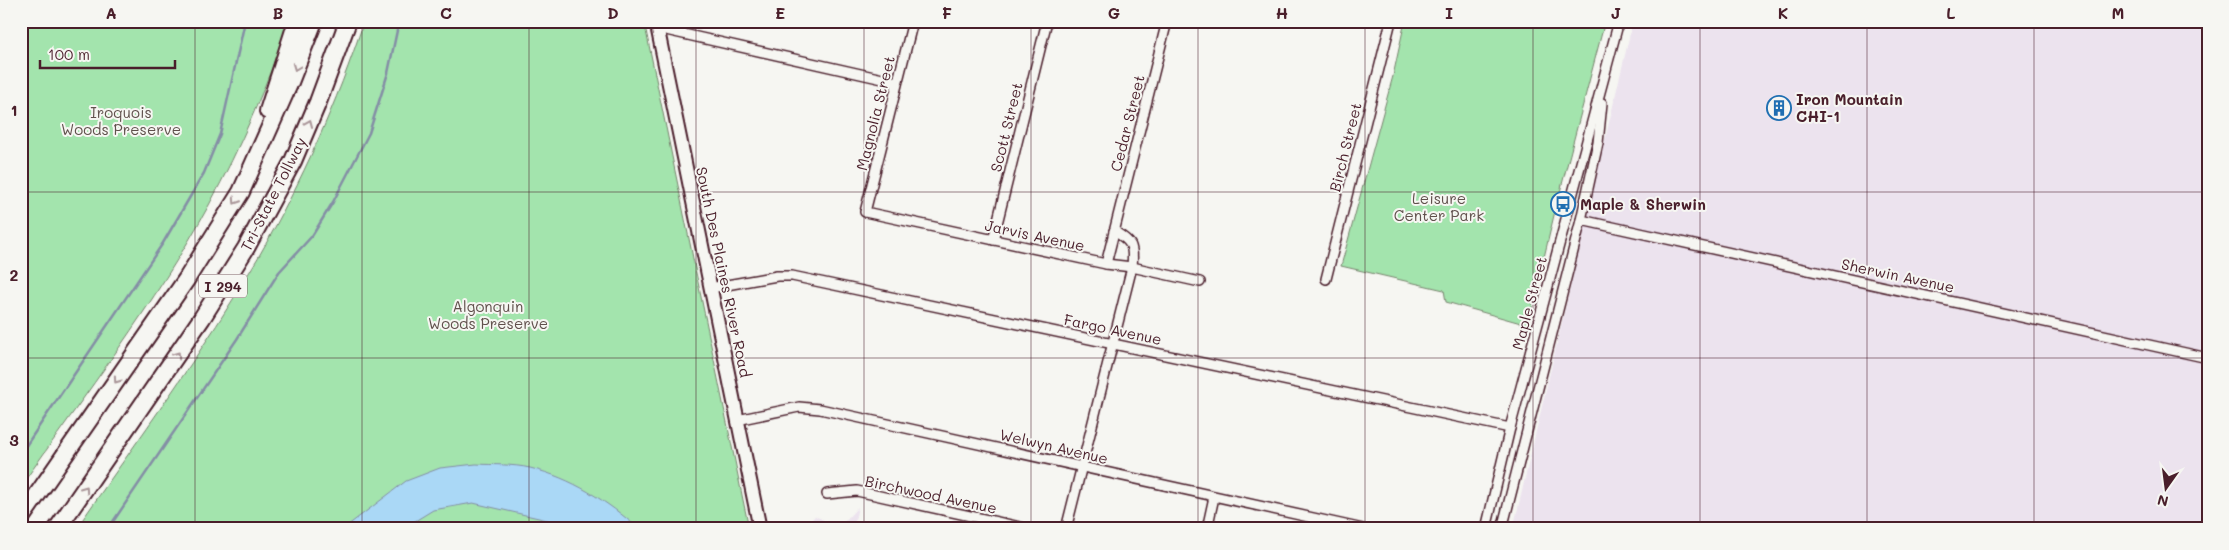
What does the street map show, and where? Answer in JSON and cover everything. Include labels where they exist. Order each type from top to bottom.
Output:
[{"type":"highway","points":[[256,157],[275,86],[297,21]]},
{"type":"highway","name":"Tri-State Tollway","points":[[21,518],[186,280],[241,192],[290,82],[314,21]]},
{"type":"highway","name":"Tri-State Tollway","points":[[57,529],[202,318],[246,248],[293,161],[318,102],[348,21]]},
{"type":"main road","name":"South Des Plaines River Road","points":[[657,25],[760,529]]},
{"type":"street","name":"Magnolia Street","points":[[865,212],[896,82],[913,21]]},
{"type":"street","name":"Scott Street","points":[[992,240],[1047,21]]},
{"type":"street","name":"Cedar Street","points":[[1106,264],[1167,21]]},
{"type":"street","name":"Birch Street","points":[[1326,279],[1391,21]]},
{"type":"street","name":"Maple Street","points":[[1486,529],[1510,428],[1619,21]]},
{"type":"street","points":[[657,25],[896,82]]},
{"type":"street","name":"Maple Street","points":[[1502,529],[1582,220],[1598,143],[1602,85]]},
{"type":"street","name":"Jarvis Avenue","points":[[865,212],[1106,264],[1132,267],[1200,282]]},
{"type":"street","name":"Sherwin Avenue","points":[[1582,220],[2208,358]]},
{"type":"street","points":[[1066,529],[1132,267],[1134,250],[1128,240],[1114,231]]},
{"type":"street","name":"Fargo Avenue","points":[[710,288],[777,276],[792,276],[1510,428]]},
{"type":"street","name":"Welwyn Avenue","points":[[737,420],[799,407],[820,409],[1363,529]]},
{"type":"street","name":"Birchwood Avenue","points":[[827,494],[857,492],[1028,529]]},
{"type":"street","points":[[1207,529],[1214,497]]},
{"type":"shaded area","points":[[1633,21],[2208,21],[2208,529],[1513,529]]},
{"type":"shaded area","points":[[858,507],[853,529],[803,529],[815,516],[834,525],[843,523]]},
{"type":"green space","name":"Iroquois Woods Preserve","points":[[21,21],[289,21],[243,138],[221,183],[188,242],[143,313],[21,486]]},
{"type":"green space","name":"Algonquin Woods Preserve","points":[[364,21],[644,21],[749,529],[76,529],[194,360],[275,228],[318,141]]},
{"type":"green space","name":"Leisure Center Park","points":[[1405,21],[1605,21],[1555,211],[1528,325],[1446,302],[1444,290],[1341,266],[1393,76]]},
{"type":"water","points":[[476,464],[510,465],[545,472],[575,484],[602,500],[639,529],[566,529],[556,522],[473,503],[433,510],[402,529],[343,529],[406,481],[440,468]]},
{"type":"waterway","points":[[21,453],[163,243],[204,173],[220,134],[245,21]]},
{"type":"waterway","points":[[108,529],[237,339],[279,272],[312,236],[333,202],[369,133],[388,73],[399,21]]},
{"type":"place","name":"Iron Mountain CHI-1","points":[[1779,108]]},
{"type":"place","name":"Maple & Sherwin","points":[[1563,204]]}]
